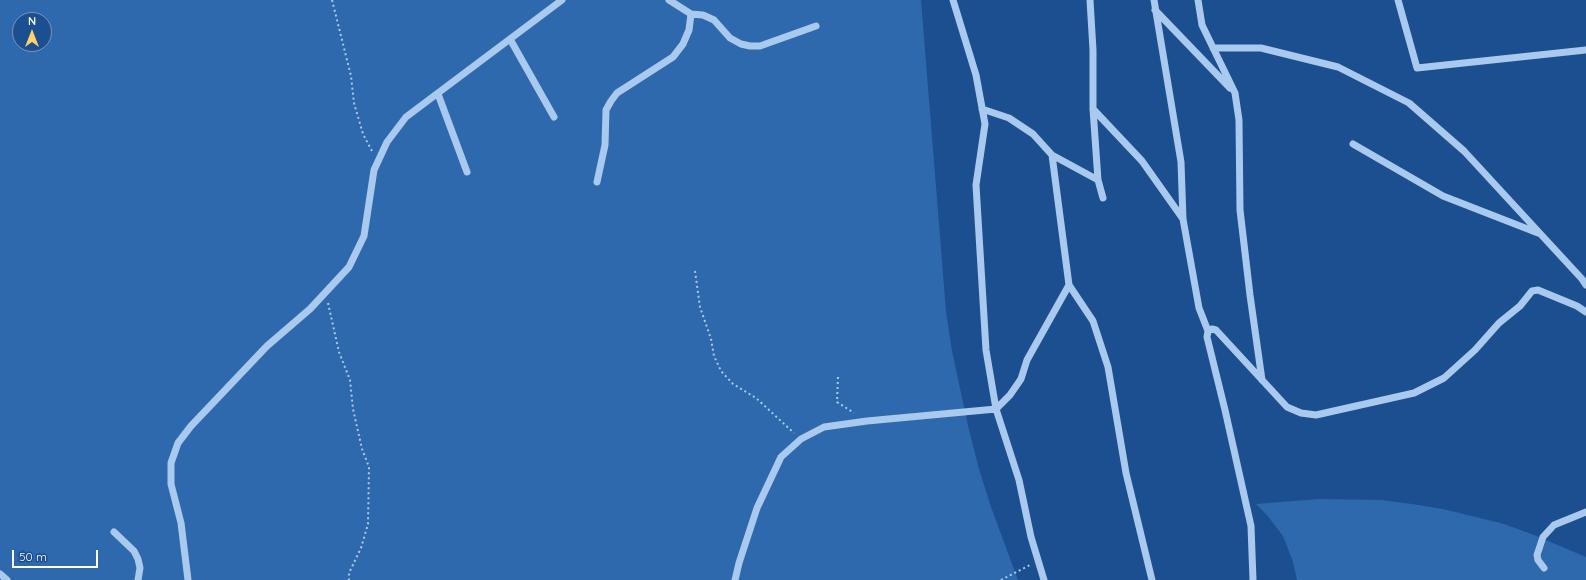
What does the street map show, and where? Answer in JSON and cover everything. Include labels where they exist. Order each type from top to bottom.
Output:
[{"type":"street","points":[[188,580],[181,523],[171,484],[171,463],[178,443],[191,426],[261,352],[310,309],[349,267],[364,236],[374,170],[387,142],[406,117],[562,0]]},
{"type":"street","points":[[669,0],[691,14],[703,15],[714,20],[730,38],[741,44],[750,46],[760,46],[816,26]]},
{"type":"street","points":[[953,0],[976,75],[985,124],[976,185],[986,350],[996,409],[1019,480],[1031,537],[1044,580]]},
{"type":"street","points":[[1090,0],[1098,180],[1103,198]]},
{"type":"street","points":[[1154,0],[1181,162],[1183,219],[1199,308],[1208,331],[1207,337],[1251,526],[1253,580]]},
{"type":"street","points":[[1198,0],[1202,25],[1235,93],[1240,120],[1240,210],[1262,380]]},
{"type":"street","points":[[1398,0],[1417,68],[1586,50]]},
{"type":"street","points":[[1155,10],[1235,93]]},
{"type":"street","points":[[597,182],[605,145],[606,110],[611,101],[618,93],[673,57],[683,44],[689,30],[691,14]]},
{"type":"street","points":[[510,39],[554,118]]},
{"type":"street","points":[[1213,48],[1261,48],[1338,67],[1409,103],[1464,151],[1586,285]]},
{"type":"street","points":[[438,94],[467,172]]},
{"type":"street","points":[[982,109],[1009,118],[1033,134],[1052,155],[1098,180]]},
{"type":"street","points":[[1094,110],[1142,161],[1183,219]]},
{"type":"street","points":[[1353,144],[1443,196],[1540,234]]},
{"type":"street","points":[[1052,155],[1069,285],[1093,321],[1108,367],[1126,474],[1152,580]]},
{"type":"street","points":[[735,580],[757,508],[781,457],[801,439],[824,427],[867,421],[996,409],[1010,395],[1021,379],[1027,360],[1069,285]]},
{"type":"street","points":[[1208,331],[1212,329],[1216,330],[1287,406],[1301,413],[1316,415],[1414,393],[1444,378],[1475,350],[1499,323],[1520,306],[1532,291],[1538,290],[1578,306],[1586,312]]},
{"type":"street","points":[[1544,568],[1538,560],[1537,555],[1543,537],[1554,525],[1586,512]]},
{"type":"street","points":[[114,532],[134,551],[138,559],[140,568],[138,580]]},
{"type":"street","points":[[0,574],[7,580]]},
{"type":"path","points":[[332,0],[351,76],[354,103],[364,134],[378,163]]},
{"type":"path","points":[[695,270],[700,307],[711,339],[714,356],[721,371],[732,384],[756,398],[801,439]]},
{"type":"path","points":[[326,292],[331,322],[339,352],[350,380],[353,409],[362,449],[369,467],[368,524],[361,548],[349,573],[349,580]]},
{"type":"path","points":[[838,378],[837,402],[867,421]]},
{"type":"path","points":[[1001,580],[1038,560]]},
{"type":"shaded area","points":[[0,0],[921,0],[946,311],[952,351],[979,469],[991,507],[1018,580],[0,580]]},
{"type":"shaded area","points":[[1319,499],[1381,500],[1412,504],[1443,509],[1504,524],[1586,557],[1586,580],[1297,580],[1293,562],[1283,536],[1256,504]]}]
